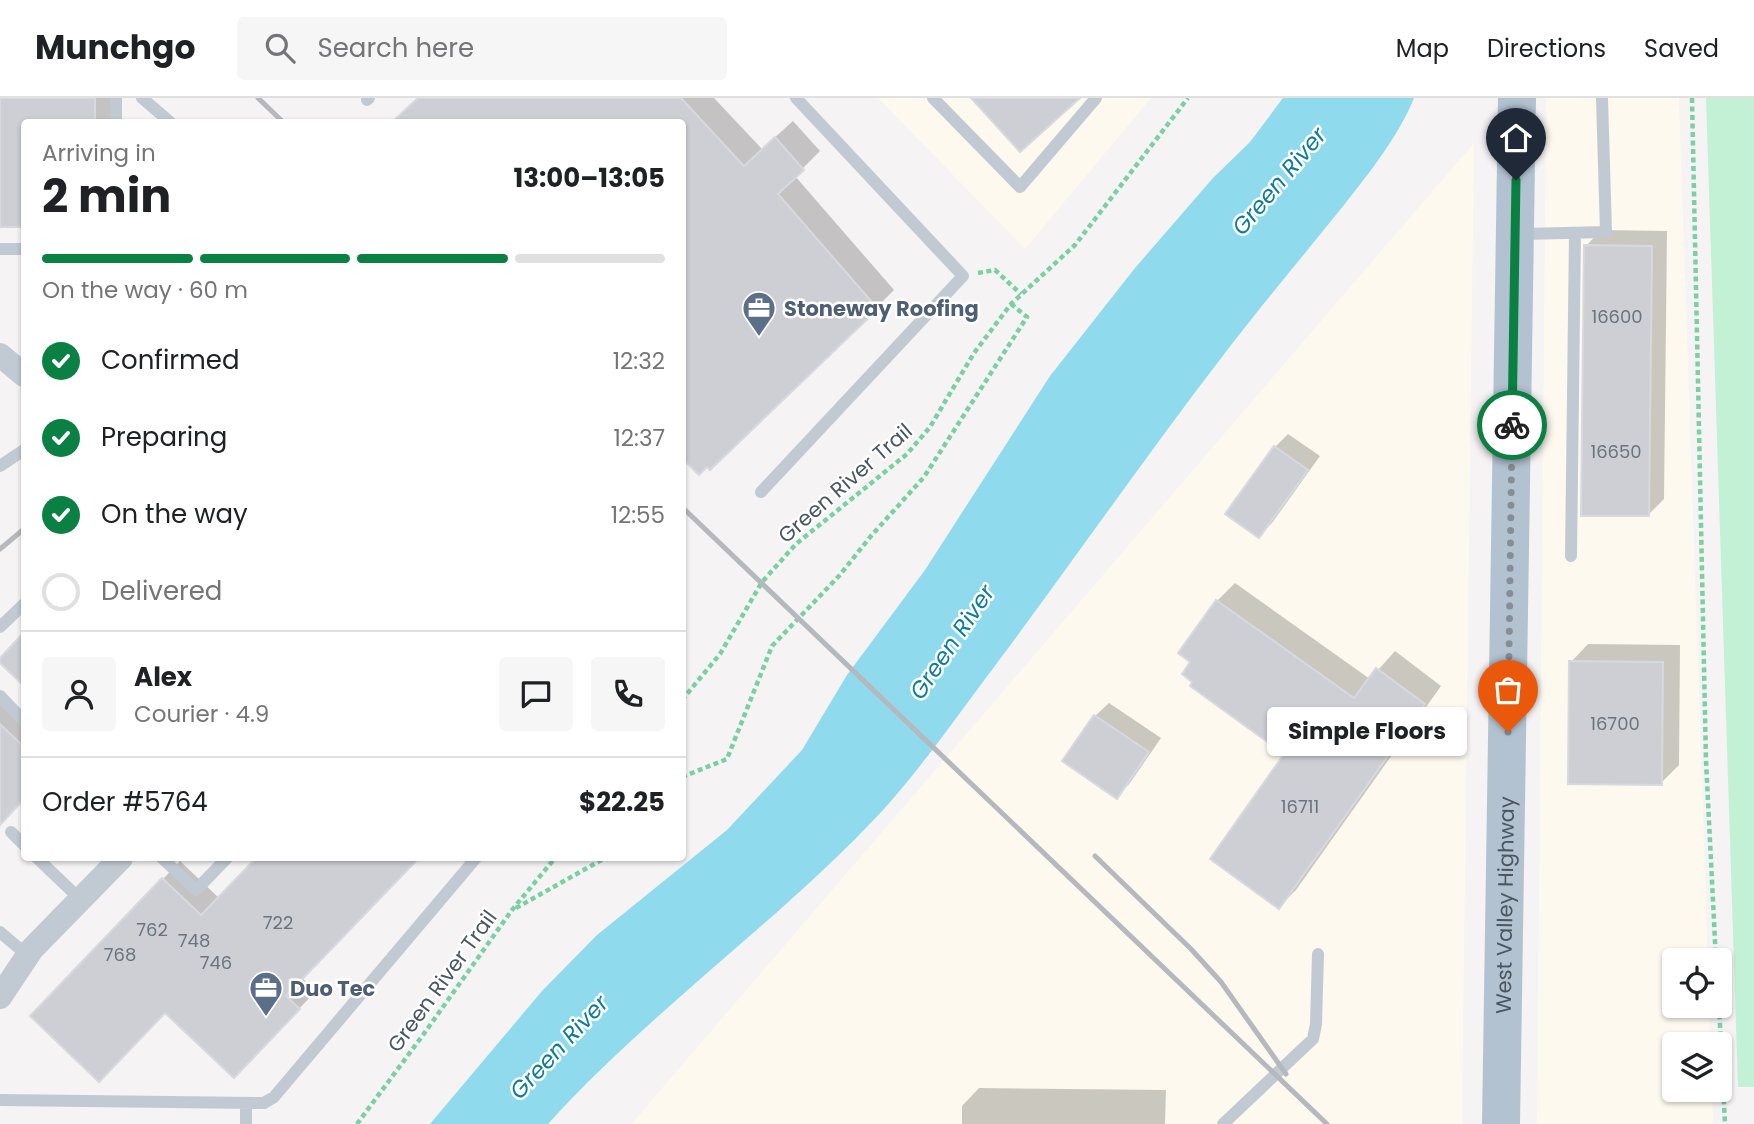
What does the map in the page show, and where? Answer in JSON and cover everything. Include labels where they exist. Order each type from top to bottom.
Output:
[{"type":"main road","name":"West Valley Highway","points":[[1502,1124],[1517,98]]},
{"type":"street","points":[[0,355],[21,372]]},
{"type":"street","points":[[0,996],[27,955],[118,861]]},
{"type":"lane","points":[[116,119],[117,98]]},
{"type":"lane","points":[[142,98],[166,119]]},
{"type":"lane","points":[[761,492],[963,276],[796,98]]},
{"type":"lane","points":[[933,98],[1020,187],[1096,98]]},
{"type":"lane","points":[[1515,234],[1606,232],[1602,98]]},
{"type":"lane","points":[[1571,556],[1575,233]]},
{"type":"lane","points":[[0,249],[21,249]]},
{"type":"lane","points":[[0,466],[21,452]]},
{"type":"lane","points":[[0,627],[21,607]]},
{"type":"lane","points":[[0,696],[21,718]]},
{"type":"lane","points":[[11,832],[21,842]]},
{"type":"lane","points":[[40,861],[80,899]]},
{"type":"lane","points":[[165,861],[196,890],[224,861]]},
{"type":"lane","points":[[0,1100],[264,1103],[274,1097],[473,861]]},
{"type":"lane","points":[[0,932],[27,955]]},
{"type":"lane","points":[[1223,1124],[1313,1039],[1316,1024],[1318,954]]},
{"type":"lane","points":[[246,1103],[246,1124]]},
{"type":"path","name":"Green River Trail","points":[[686,695],[720,654],[762,582],[796,544],[907,454],[930,428],[974,353],[1011,304],[1075,245],[1188,98]]},
{"type":"path","points":[[1692,98],[1706,761],[1715,948]]},
{"type":"path","points":[[963,276],[995,270],[1021,294]]},
{"type":"path","points":[[686,775],[727,759],[772,646],[839,576],[924,477],[1027,317],[1011,304]]},
{"type":"path","name":"Green River Trail","points":[[357,1124],[512,910],[553,861]]},
{"type":"path","points":[[512,910],[600,861]]},
{"type":"path","points":[[1720,1018],[1725,1124]]},
{"type":"shaded area","points":[[878,98],[1151,98],[1025,249]]},
{"type":"shaded area","points":[[1546,98],[1679,98],[1708,948],[1662,948],[1662,1018],[1709,1018],[1710,1032],[1662,1032],[1662,1102],[1712,1102],[1713,1124],[1537,1124]]},
{"type":"shaded area","points":[[1474,143],[1462,1124],[632,1124],[651,1101]]},
{"type":"green space","points":[[1706,98],[1754,98],[1754,1087],[1738,1087]]},
{"type":"water","name":"Green River","points":[[1283,98],[1414,98],[1400,127],[1373,167],[1196,391],[1000,659],[899,791],[802,890],[629,1043],[548,1124],[430,1124],[542,991],[597,935],[727,830],[802,750],[847,675],[925,570],[1050,376],[1135,268],[1213,178],[1250,142]]},
{"type":"building","points":[[0,98],[95,98],[95,119],[21,119],[21,227],[0,227]]},
{"type":"building","points":[[418,98],[681,98],[744,166],[775,137],[804,170],[778,194],[878,309],[710,470],[707,467],[699,475],[686,462],[686,119],[395,119]]},
{"type":"building","points":[[971,98],[1080,98],[1020,152]]},
{"type":"building","points":[[1584,245],[1652,246],[1649,516],[1581,516]]},
{"type":"building","points":[[1274,446],[1308,470],[1259,538],[1225,514]]},
{"type":"building","points":[[1216,600],[1354,698],[1376,668],[1425,704],[1279,909],[1210,859],[1284,754],[1190,686],[1192,682],[1182,674],[1190,662],[1178,653]]},
{"type":"building","points":[[21,635],[21,683],[0,663],[0,658]]},
{"type":"building","points":[[1569,661],[1663,662],[1662,785],[1568,784]]},
{"type":"building","points":[[1094,715],[1149,752],[1117,799],[1062,761]]},
{"type":"building","points":[[0,724],[21,744],[21,802],[0,825]]},
{"type":"building","points":[[253,861],[416,861],[286,996],[300,1009],[234,1078],[165,1013],[99,1082],[30,1016],[162,878],[201,915]]},
{"type":"railway","points":[[258,98],[280,119]]},
{"type":"railway","points":[[686,511],[1327,1124]]},
{"type":"railway","points":[[0,549],[21,532]]},
{"type":"railway","points":[[1095,856],[1191,949],[1221,982],[1286,1074]]},
{"type":"way so far","points":[[1508,732],[1512,425]]},
{"type":"place","name":"Stoneway Roofing","points":[[759,338]]},
{"type":"place","name":"Simple Floors","points":[[1508,732]]},
{"type":"place","name":"Duo Tec","points":[[266,1018]]},
{"type":"route","points":[[1512,425],[1516,180]]}]
